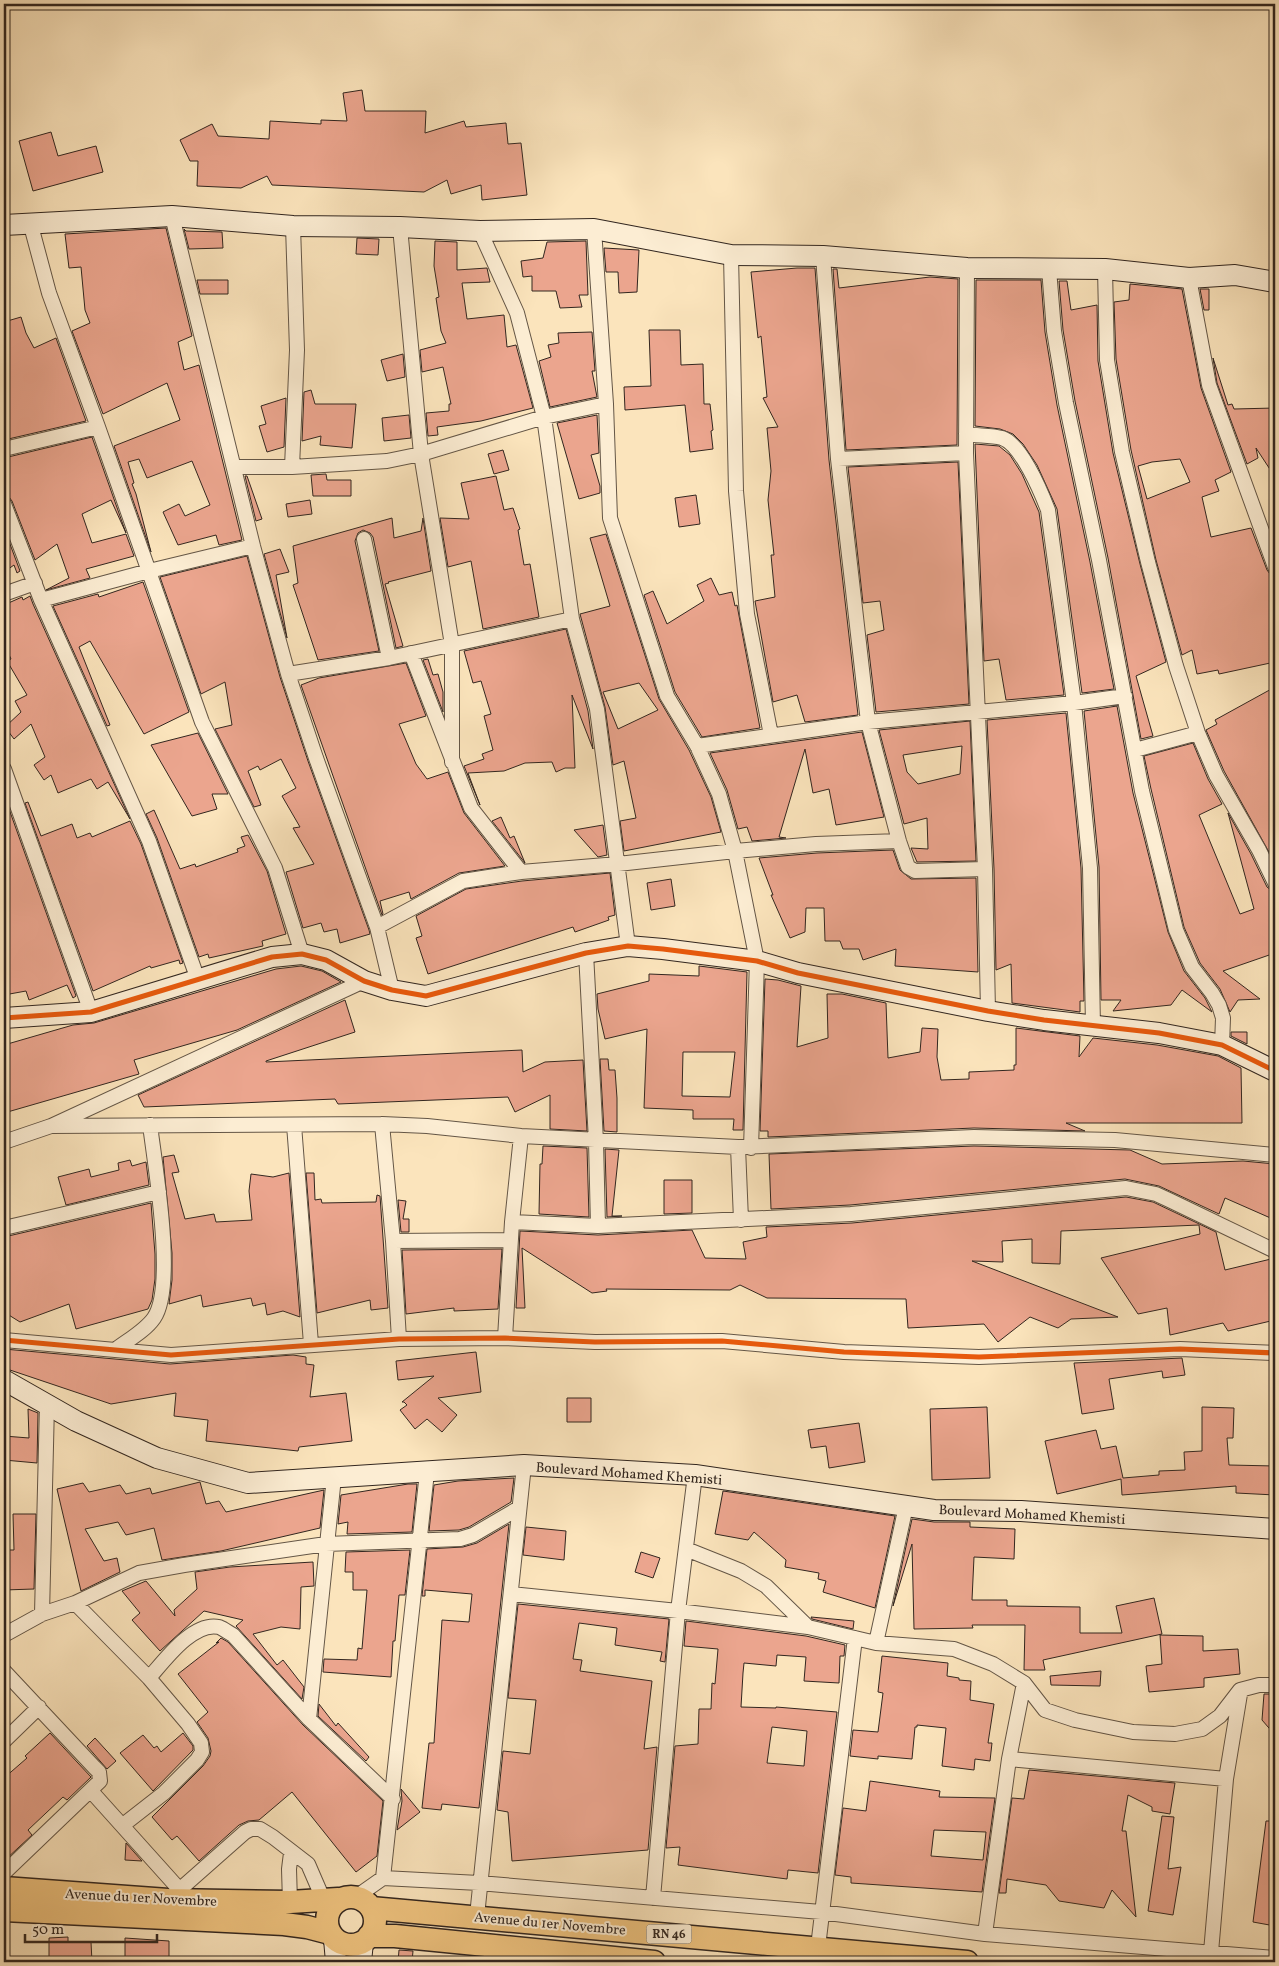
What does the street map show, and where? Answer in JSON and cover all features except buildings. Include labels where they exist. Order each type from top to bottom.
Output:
[{"type":"main road","points":[[4,225],[30,222],[172,216],[293,226],[400,227],[480,231],[594,230],[731,255],[823,256],[967,268],[1105,269],[1190,278],[1235,275],[1275,282]]},
{"type":"main road","points":[[4,1018],[91,1012],[272,957],[302,954],[326,960],[364,981],[392,990],[426,996],[586,953],[628,946],[757,960],[798,973],[988,1011],[1159,1033],[1222,1045],[1275,1071]]},
{"type":"main road","name":"Boulevard Mohamed Khemisti","points":[[4,1380],[76,1421],[157,1458],[248,1483],[524,1465],[695,1475],[934,1510],[1021,1511],[1275,1530]]},
{"type":"main road","name":"Avenue du 1er Novembre","points":[[4,1888],[174,1894],[290,1902],[347,1901],[477,1916],[967,1962]]},
{"type":"main road","points":[[332,1936],[348,1945],[365,1947],[375,1922],[347,1901],[332,1904],[326,1918],[332,1936],[336,1962]]},
{"type":"main road","name":"Avenue du 1er Novembre","points":[[4,1910],[284,1924],[308,1927],[332,1936]]},
{"type":"main road","name":"Avenue du 1er Novembre","points":[[365,1947],[395,1936],[654,1962]]},
{"type":"street","points":[[172,216],[253,546],[288,674],[377,927],[392,990]]},
{"type":"street","points":[[30,222],[49,293],[202,722],[275,868],[302,954]]},
{"type":"street","points":[[292,467],[297,350],[293,226]]},
{"type":"street","points":[[400,227],[421,454],[452,645],[452,762]]},
{"type":"street","points":[[594,230],[606,404],[610,518],[667,696],[697,746],[719,794],[735,851],[757,960],[741,1220]]},
{"type":"street","points":[[480,231],[517,313],[544,417],[572,619],[597,709],[628,946]]},
{"type":"street","points":[[731,255],[737,501],[747,614],[771,735]]},
{"type":"street","points":[[823,256],[838,459],[868,722],[899,841],[908,867],[915,871],[985,869]]},
{"type":"street","points":[[967,268],[966,453],[985,869],[988,1011]]},
{"type":"street","points":[[1050,269],[1054,332],[1066,403],[1158,858],[1176,930],[1192,967],[1220,1005],[1222,1045]]},
{"type":"street","points":[[1105,269],[1108,360],[1122,452],[1173,656],[1198,733],[1216,775],[1259,850],[1275,884]]},
{"type":"street","points":[[1190,278],[1208,385],[1275,567]]},
{"type":"street","points":[[235,467],[292,467],[387,461],[421,454],[544,417],[606,404]]},
{"type":"street","points":[[4,449],[98,426]]},
{"type":"street","points":[[966,434],[1001,438],[1009,442],[1017,451],[1038,485],[1048,510],[1074,703],[1090,868],[1093,1026]]},
{"type":"street","points":[[838,459],[966,453]]},
{"type":"street","points":[[4,504],[41,600],[150,841],[198,980]]},
{"type":"street","points":[[364,539],[389,658]]},
{"type":"street","points":[[41,600],[253,546]]},
{"type":"street","points":[[4,594],[35,583]]},
{"type":"street","points":[[288,674],[389,658],[572,619]]},
{"type":"street","points":[[410,653],[471,808],[521,872]]},
{"type":"street","points":[[697,746],[868,722],[978,713],[1125,696]]},
{"type":"street","points":[[1135,750],[1198,733]]},
{"type":"street","points":[[4,769],[91,1012]]},
{"type":"street","points":[[377,927],[464,881],[521,872],[618,864],[735,851],[816,844],[899,841]]},
{"type":"street","points":[[586,953],[596,1141],[598,1226]]},
{"type":"street","points":[[4,1142],[51,1126],[364,981]]},
{"type":"street","points":[[51,1126],[382,1124],[427,1126],[521,1136],[596,1141],[745,1147],[974,1137],[1115,1140],[1275,1155]]},
{"type":"street","points":[[382,1124],[393,1241],[399,1339]]},
{"type":"street","points":[[116,1350],[154,1319],[160,1307],[164,1287],[159,1192],[150,1125]]},
{"type":"street","points":[[294,1125],[311,1344]]},
{"type":"street","points":[[505,1338],[512,1222],[521,1136]]},
{"type":"street","points":[[512,1222],[598,1226],[851,1214],[1126,1188],[1162,1197],[1275,1251]]},
{"type":"street","points":[[4,1228],[159,1192]]},
{"type":"street","points":[[393,1241],[511,1240]]},
{"type":"street","points":[[4,1340],[171,1355],[399,1339],[505,1338],[595,1342],[722,1341],[844,1352],[979,1357],[1180,1349],[1275,1353]]},
{"type":"street","points":[[42,1614],[48,1404]]},
{"type":"street","points":[[477,1916],[524,1465]]},
{"type":"street","points":[[383,1878],[427,1472]]},
{"type":"street","points":[[653,1898],[678,1610],[695,1475]]},
{"type":"street","points":[[309,1719],[334,1477]]},
{"type":"street","points":[[876,1643],[906,1506]]},
{"type":"street","points":[[4,1635],[42,1614],[75,1602],[139,1573],[326,1544],[460,1539],[473,1535],[520,1508]]},
{"type":"street","points":[[686,1549],[741,1571],[766,1586],[808,1627]]},
{"type":"street","points":[[511,1594],[678,1610],[808,1627],[876,1643],[954,1648],[993,1664],[1024,1683],[1045,1710],[1075,1720],[1133,1732],[1174,1734],[1202,1728],[1220,1716],[1240,1690],[1259,1685],[1275,1685]]},
{"type":"street","points":[[75,1602],[148,1678],[201,1743],[202,1752],[197,1760],[164,1793],[123,1825]]},
{"type":"street","points":[[148,1678],[181,1643],[193,1634],[207,1627],[220,1627],[233,1635],[309,1719],[392,1799]]},
{"type":"street","points":[[818,1948],[855,1638]]},
{"type":"street","points":[[4,1671],[99,1772],[100,1780],[91,1791],[4,1873]]},
{"type":"street","points":[[985,1934],[1009,1759],[1024,1683]]},
{"type":"street","points":[[1211,1952],[1226,1779],[1240,1690]]},
{"type":"street","points":[[4,1742],[39,1707]]},
{"type":"street","points":[[1009,1759],[1226,1779]]},
{"type":"street","points":[[91,1791],[123,1825],[174,1894],[244,1832],[251,1829],[260,1830],[273,1837],[291,1853],[308,1864],[347,1901],[383,1878],[480,1883],[821,1912],[985,1934],[1275,1958]]},
{"type":"street","points":[[290,1902],[289,1869],[291,1853]]},
{"type":"cycle path","points":[[4,1018],[91,1012],[272,957],[302,954],[326,960],[364,981],[392,990],[426,996],[586,953],[628,946],[757,961],[798,973],[988,1011],[1044,1020],[1159,1033],[1222,1045],[1275,1071]]},
{"type":"cycle path","points":[[4,1340],[171,1355],[399,1339],[505,1338],[595,1342],[722,1341],[844,1352],[979,1357],[1180,1349],[1275,1353]]}]
